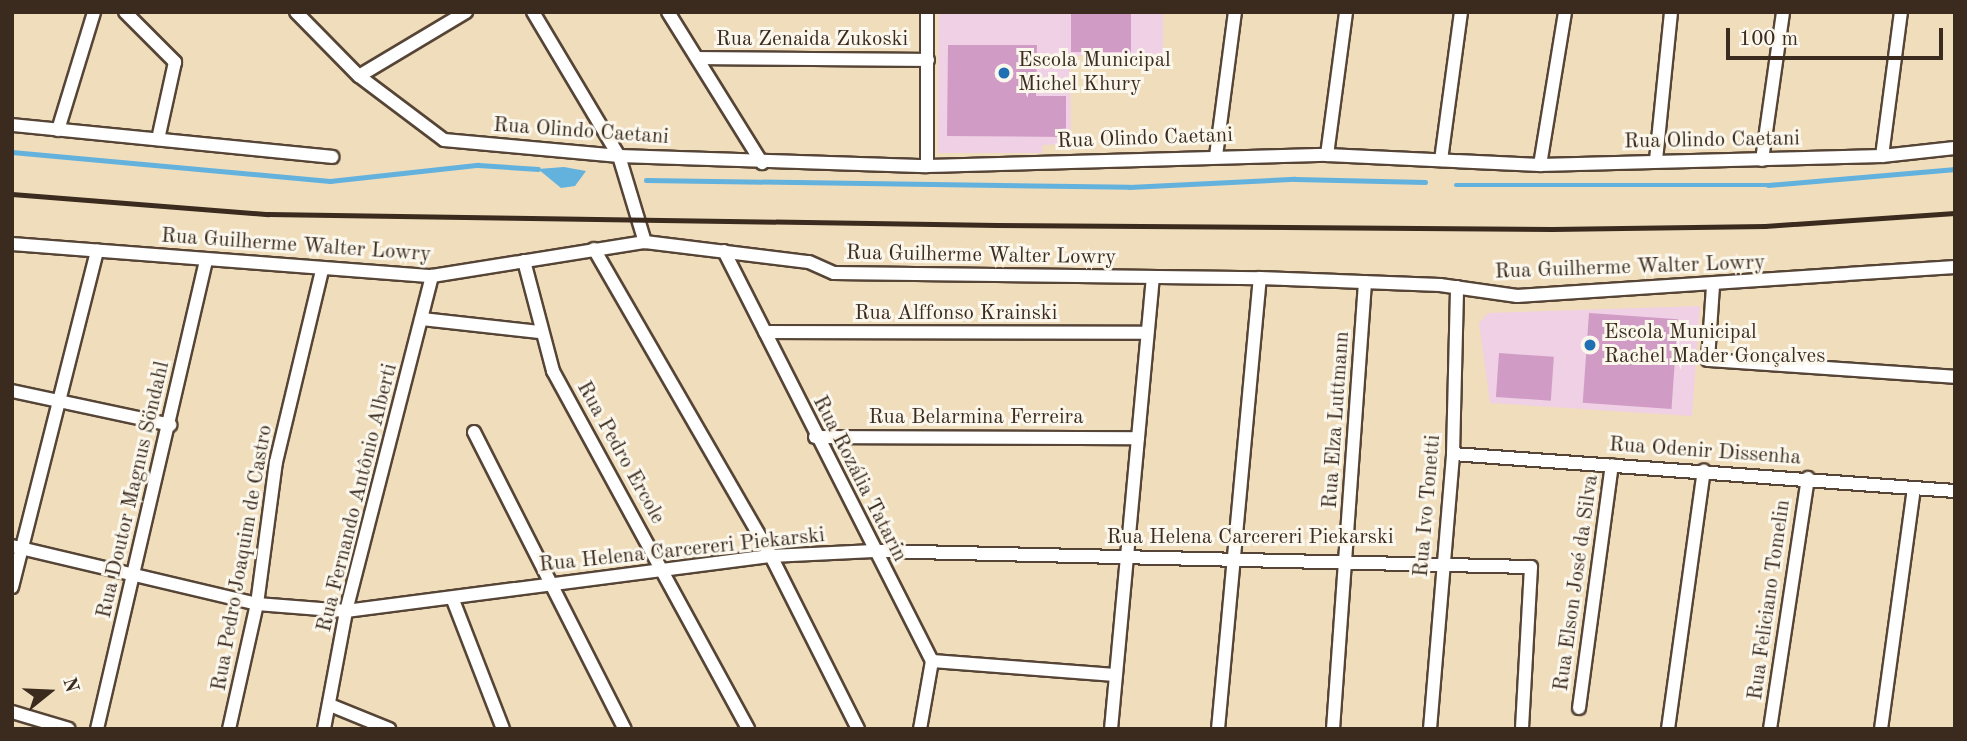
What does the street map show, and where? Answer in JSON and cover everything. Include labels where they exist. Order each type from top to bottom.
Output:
[{"type":"street","points":[[58,130],[94,12]]},
{"type":"street","points":[[125,12],[175,62],[158,139]]},
{"type":"street","name":"Rua Olindo Caetani","points":[[296,12],[359,76],[444,140],[619,156],[762,163],[927,166],[1327,155],[1540,164],[1882,156],[1955,148]]},
{"type":"street","points":[[359,76],[466,12]]},
{"type":"street","points":[[533,12],[619,156],[645,242]]},
{"type":"street","points":[[668,12],[762,163]]},
{"type":"street","points":[[927,166],[928,12]]},
{"type":"street","points":[[1216,156],[1235,12]]},
{"type":"street","points":[[1327,155],[1346,12]]},
{"type":"street","points":[[1441,160],[1461,12]]},
{"type":"street","points":[[1540,164],[1565,12]]},
{"type":"street","points":[[1656,160],[1671,12]]},
{"type":"street","points":[[1762,160],[1783,12]]},
{"type":"street","points":[[1882,156],[1901,12]]},
{"type":"street","name":"Rua Zenaida Zukoski","points":[[697,58],[928,60]]},
{"type":"street","points":[[12,125],[332,157]]},
{"type":"street","name":"Rua Guilherme Walter Lowry","points":[[12,244],[322,270],[432,276],[645,242],[809,262],[834,272],[1260,278],[1457,287],[1517,296],[1713,286],[1955,267]]},
{"type":"street","points":[[594,249],[771,556],[858,729]]},
{"type":"street","points":[[12,587],[19,548],[63,400],[97,251]]},
{"type":"street","name":"Rua Rozália Tatarin","points":[[724,251],[815,437],[932,661]]},
{"type":"street","name":"Rua Doutor Magnus Söndahl","points":[[97,729],[170,425],[206,260]]},
{"type":"street","name":"Rua Pedro Ercole","points":[[524,261],[539,332],[554,371],[748,729]]},
{"type":"street","name":"Rua Pedro Joaquim de Castro","points":[[229,729],[257,604],[276,462],[322,270]]},
{"type":"street","name":"Rua Fernando Antônio Alberti","points":[[324,729],[346,611],[432,276]]},
{"type":"street","points":[[1111,729],[1153,278]]},
{"type":"street","points":[[1219,729],[1232,558],[1260,278]]},
{"type":"street","name":"Rua Elza Luttmann","points":[[1333,729],[1365,282]]},
{"type":"street","points":[[1713,286],[1709,360],[1955,377]]},
{"type":"street","name":"Rua Ivo Tonetti","points":[[1430,729],[1453,454],[1457,287]]},
{"type":"street","points":[[422,318],[539,332]]},
{"type":"street","name":"Rua Alffonso Krainski","points":[[765,332],[1147,333]]},
{"type":"street","points":[[12,390],[170,425]]},
{"type":"street","points":[[474,432],[625,729]]},
{"type":"street","name":"Rua Belarmina Ferreira","points":[[815,437],[1138,438]]},
{"type":"street","name":"Rua Odenir Dissenha","points":[[1453,454],[1808,478],[1955,491]]},
{"type":"street","name":"Rua Elson José da Silva","points":[[1579,708],[1612,464]]},
{"type":"street","points":[[1668,729],[1704,471]]},
{"type":"street","name":"Rua Feliciano Tomelin","points":[[1770,729],[1808,478]]},
{"type":"street","points":[[1881,729],[1914,489]]},
{"type":"street","name":"Rua Helena Carcereri Piekarski","points":[[19,548],[135,573],[257,604],[346,611],[453,600],[662,568],[771,556],[874,551],[1442,561],[1531,567],[1522,729]]},
{"type":"street","points":[[453,600],[503,729]]},
{"type":"street","points":[[920,729],[932,661],[1115,675]]},
{"type":"street","points":[[330,705],[389,729]]},
{"type":"street","points":[[12,712],[69,729]]},
{"type":"shaded area","name":"Escola Municipal Michel Khury","points":[[939,12],[1163,12],[1163,54],[1070,56],[1071,144],[1043,145],[1042,153],[938,153]]},
{"type":"shaded area","name":"Escola Municipal Rachel Mader Gonçalves","points":[[1700,306],[1692,416],[1490,403],[1479,323],[1488,313]]},
{"type":"water","points":[[564,167],[586,171],[575,186],[561,188],[538,169]]},
{"type":"building","points":[[1071,12],[1131,12],[1131,52],[1071,52]]},
{"type":"building","points":[[948,45],[1037,45],[1036,96],[1066,96],[1066,137],[947,136]]},
{"type":"building","points":[[1589,313],[1678,319],[1672,409],[1583,403]]},
{"type":"building","points":[[1499,353],[1554,357],[1551,401],[1496,397]]},
{"type":"waterway","points":[[12,152],[330,181],[478,165],[538,169]]},
{"type":"waterway","points":[[1456,185],[1768,185],[1955,169]]},
{"type":"waterway","points":[[646,180],[1129,187],[1295,179],[1425,182]]},
{"type":"railway","points":[[12,194],[268,214],[997,225],[1552,229],[1765,226],[1955,213]]},
{"type":"place","name":"Escola Municipal Michel Khury","points":[[1004,73]]},
{"type":"place","name":"Escola Municipal Rachel Mader Gonçalves","points":[[1590,345]]}]
